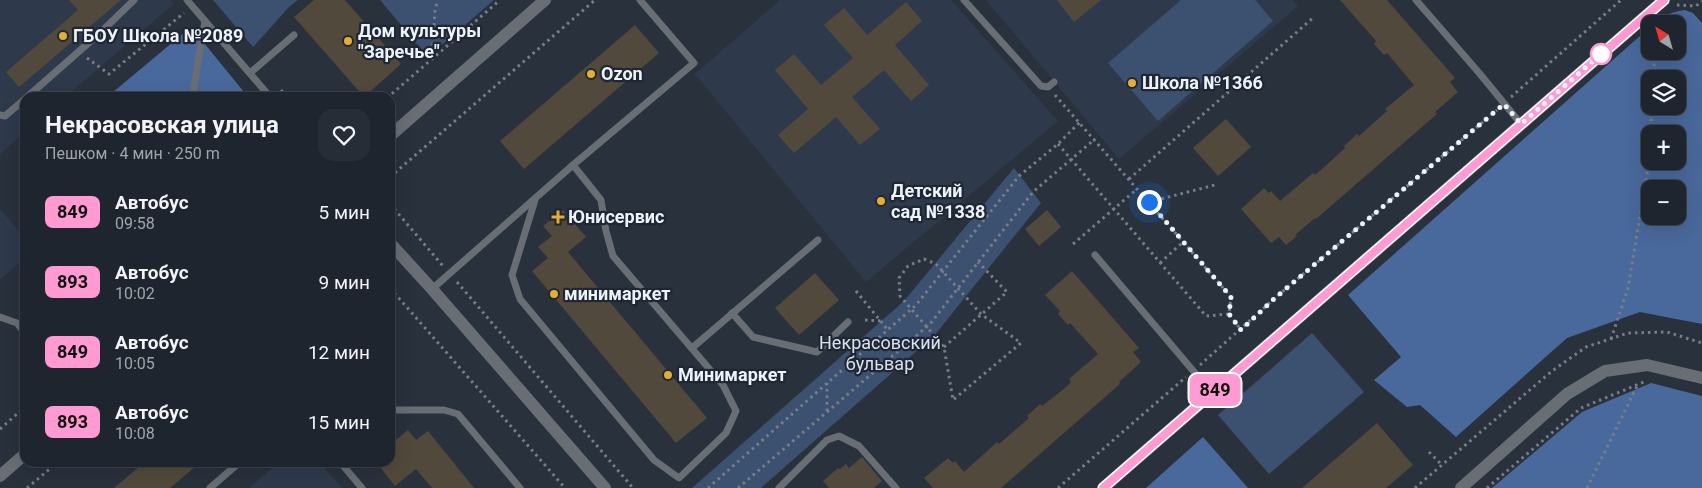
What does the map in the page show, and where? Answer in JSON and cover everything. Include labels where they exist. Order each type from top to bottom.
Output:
[{"type":"street","points":[[395,132],[545,0]]},
{"type":"street","points":[[1103,488],[1521,124],[1668,3]]},
{"type":"street","points":[[395,248],[605,488]]},
{"type":"street","points":[[1461,488],[1567,394],[1605,371],[1647,365],[1702,378]]},
{"type":"street","points":[[0,476],[20,458]]},
{"type":"lane","points":[[33,92],[134,0]]},
{"type":"lane","points":[[188,0],[266,92]]},
{"type":"lane","points":[[432,289],[694,63],[640,0]]},
{"type":"lane","points":[[964,0],[1040,86],[1048,87],[1054,82]]},
{"type":"lane","points":[[1416,0],[1521,124]]},
{"type":"lane","points":[[193,92],[205,21]]},
{"type":"lane","points":[[250,73],[294,35]]},
{"type":"lane","points":[[0,115],[5,116],[20,103]]},
{"type":"lane","points":[[535,200],[512,275],[520,299],[654,460],[679,478],[726,433],[736,412],[723,385],[613,256],[606,231],[601,200],[573,166]]},
{"type":"lane","points":[[692,348],[818,240]]},
{"type":"lane","points":[[1095,255],[1212,393]]},
{"type":"lane","points":[[732,313],[752,336],[817,352],[848,322]]},
{"type":"lane","points":[[0,318],[17,323],[20,327]]},
{"type":"lane","points":[[395,410],[444,410],[458,414],[520,488]]},
{"type":"lane","points":[[779,488],[827,440],[839,436],[859,446],[896,488]]},
{"type":"lane","points":[[210,488],[234,467]]},
{"type":"lane","points":[[344,467],[362,488]]},
{"type":"path","points":[[432,59],[435,10],[438,0]]},
{"type":"path","points":[[394,92],[500,0]]},
{"type":"path","points":[[395,173],[595,0]]},
{"type":"path","points":[[1058,488],[1241,330],[1282,292],[1504,104],[1621,0]]},
{"type":"path","points":[[1668,3],[1696,6],[1702,1]]},
{"type":"path","points":[[79,51],[109,74],[188,9]]},
{"type":"path","points":[[1129,179],[1314,16]]},
{"type":"path","points":[[1048,87],[1231,297],[1229,314],[1241,330]]},
{"type":"path","points":[[708,488],[910,309],[1019,176],[1058,144],[1080,122]]},
{"type":"path","points":[[738,488],[927,326],[1033,192],[1095,140]]},
{"type":"path","points":[[1058,144],[1206,316],[1229,314]]},
{"type":"path","points":[[1611,339],[1628,288],[1648,170]]},
{"type":"path","points":[[1149,202],[1215,185]]},
{"type":"path","points":[[1073,244],[1137,189]]},
{"type":"path","points":[[395,210],[632,488]]},
{"type":"path","points":[[1160,263],[1183,242]]},
{"type":"path","points":[[924,259],[936,264],[942,272],[981,314],[1021,343],[954,400],[944,347],[900,296],[898,278],[908,266],[924,259]]},
{"type":"path","points":[[944,347],[1007,292],[978,262]]},
{"type":"path","points":[[856,291],[887,329]]},
{"type":"path","points":[[395,294],[565,488]]},
{"type":"path","points":[[865,320],[881,322]]},
{"type":"path","points":[[1587,488],[1647,365]]},
{"type":"path","points":[[1487,488],[1581,408],[1651,379]]},
{"type":"path","points":[[827,383],[827,411]]},
{"type":"path","points":[[0,429],[20,411]]},
{"type":"path","points":[[1430,452],[1442,465]]},
{"type":"path","points":[[28,488],[52,467]]},
{"type":"shaded area","points":[[0,0],[171,0],[174,4],[71,92],[20,92],[20,136],[0,154]]},
{"type":"shaded area","name":"Детский сад №1338","points":[[780,0],[951,0],[1058,121],[866,282],[695,74]]},
{"type":"shaded area","name":"Школа №1366","points":[[986,0],[1292,0],[1298,6],[1119,159]]},
{"type":"shaded area","points":[[1685,10],[1693,13],[1702,23],[1702,324],[1640,312],[1567,338],[1456,437],[1420,405],[1407,407],[1374,380],[1401,357],[1348,295],[1641,35],[1641,60],[1686,60],[1686,15],[1666,15]]},
{"type":"shaded area","points":[[191,27],[244,92],[113,92]]},
{"type":"shaded area","points":[[0,209],[20,232],[20,262],[0,279]]},
{"type":"shaded area","points":[[1651,383],[1702,396],[1702,488],[1492,488],[1582,412]]},
{"type":"shaded area","points":[[1203,437],[1248,488],[1146,488]]},
{"type":"shaded area","points":[[273,467],[324,467],[342,488],[249,488]]},
{"type":"green space","points":[[213,0],[298,0],[289,7],[253,47]]},
{"type":"green space","points":[[380,0],[494,0],[428,57]]},
{"type":"green space","points":[[1181,0],[1255,0],[1273,21],[1158,121],[1108,63]]},
{"type":"green space","name":"Некрасовский бульвар","points":[[1014,168],[1041,203],[934,336],[761,488],[692,488],[904,301]]},
{"type":"green space","points":[[1312,333],[1364,392],[1269,474],[1218,415]]},
{"type":"building","name":"ГБОУ Школа №2089","points":[[69,0],[121,0],[19,87],[6,72],[78,10]]},
{"type":"building","name":"Дом культуры \"Заречье\"","points":[[314,0],[345,0],[401,64],[370,92],[360,92],[294,17]]},
{"type":"building","points":[[1057,0],[1101,0],[1074,22]]},
{"type":"building","points":[[1340,0],[1387,0],[1455,78],[1450,82],[1458,92],[1435,112],[1437,114],[1295,235],[1297,236],[1286,245],[1279,237],[1271,243],[1241,209],[1264,188],[1269,193],[1271,191],[1280,201],[1313,173],[1315,175],[1321,170],[1357,134],[1359,136],[1387,111],[1385,109],[1414,85],[1387,53],[1384,55],[1374,44],[1376,41]]},
{"type":"building","points":[[906,2],[922,21],[895,45],[929,85],[911,101],[884,70],[852,97],[880,129],[860,145],[836,117],[794,153],[778,135],[808,109],[775,70],[794,54],[821,85],[853,58],[824,25],[844,8],[867,35]]},
{"type":"building","points":[[635,25],[659,53],[524,169],[500,141]]},
{"type":"building","points":[[1226,119],[1251,147],[1218,176],[1193,148]]},
{"type":"building","points":[[563,210],[586,237],[568,252],[707,418],[676,443],[532,271],[548,258],[538,247],[552,236],[543,226]]},
{"type":"building","points":[[1047,210],[1061,227],[1039,246],[1025,229]]},
{"type":"building","points":[[1072,271],[1139,348],[1133,352],[1141,362],[1119,382],[1120,384],[1001,488],[933,488],[924,478],[948,458],[953,463],[955,461],[964,472],[997,442],[999,444],[1029,418],[1027,416],[1040,404],[1042,406],[1065,388],[1071,382],[1069,379],[1098,354],[1070,323],[1068,325],[1058,314],[1060,311],[1045,295]]},
{"type":"building","points":[[815,273],[839,300],[799,335],[775,308]]},
{"type":"building","points":[[1377,423],[1413,465],[1386,488],[1302,488]]},
{"type":"building","points":[[408,430],[416,440],[428,431],[474,488],[432,488],[416,469],[395,486],[380,467],[395,467],[395,441]]},
{"type":"building","points":[[862,457],[882,481],[874,488],[829,488],[823,481],[838,468],[840,469],[846,464],[849,468]]},
{"type":"building","points":[[139,467],[195,467],[170,488],[114,488]]},
{"type":"bus line","name":"849","points":[[1103,488],[1664,0]]},
{"type":"place","name":"ГБОУ Школа №2089","points":[[63,36]]},
{"type":"place","name":"Дом культуры \"Заречье\"","points":[[348,41]]},
{"type":"place","name":"Ozon","points":[[591,74]]},
{"type":"place","name":"Школа №1366","points":[[1132,83]]},
{"type":"place","name":"Детский сад №1338","points":[[881,201]]},
{"type":"place","name":"Юнисервис","points":[[558,217]]},
{"type":"place","name":"минимаркет","points":[[554,294]]},
{"type":"place","name":"Минимаркет","points":[[668,375]]},
{"type":"route","points":[[1149,202],[1231,297],[1229,314],[1241,330],[1275,298],[1504,104],[1521,124],[1601,54]]}]
